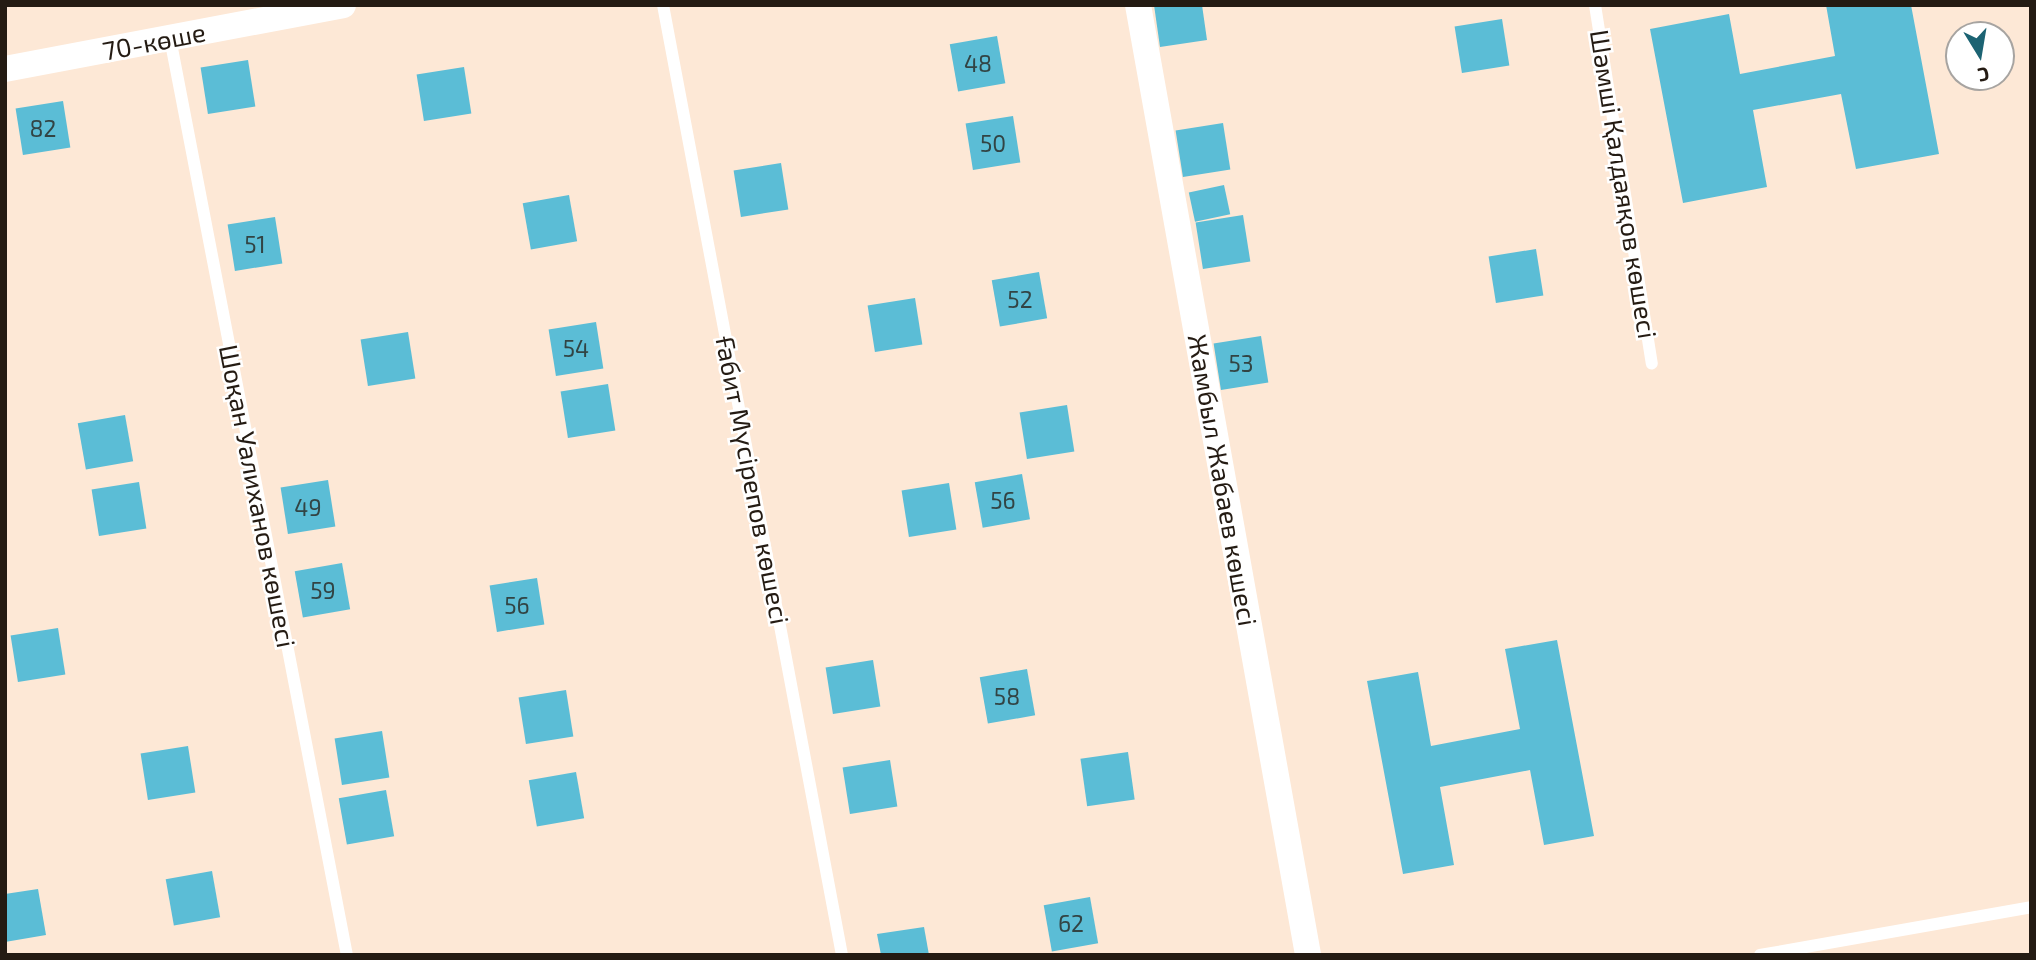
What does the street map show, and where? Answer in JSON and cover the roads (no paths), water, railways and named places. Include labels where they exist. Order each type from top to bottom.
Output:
[{"type":"street","name":"70-көше","points":[[5,69],[170,38],[237,15],[343,5]]},
{"type":"street","name":"Жамбыл Жабаев көшесі","points":[[1138,5],[1308,955]]},
{"type":"lane","name":"Ғабит Мүсірепов көшесі","points":[[663,5],[842,955]]},
{"type":"lane","name":"Шәмші Қалдаяқов көшесі","points":[[1595,5],[1653,363]]},
{"type":"lane","name":"Шоқан Уалиханов көшесі","points":[[170,38],[347,955]]},
{"type":"lane","points":[[1760,955],[1784,953],[2031,907]]}]
